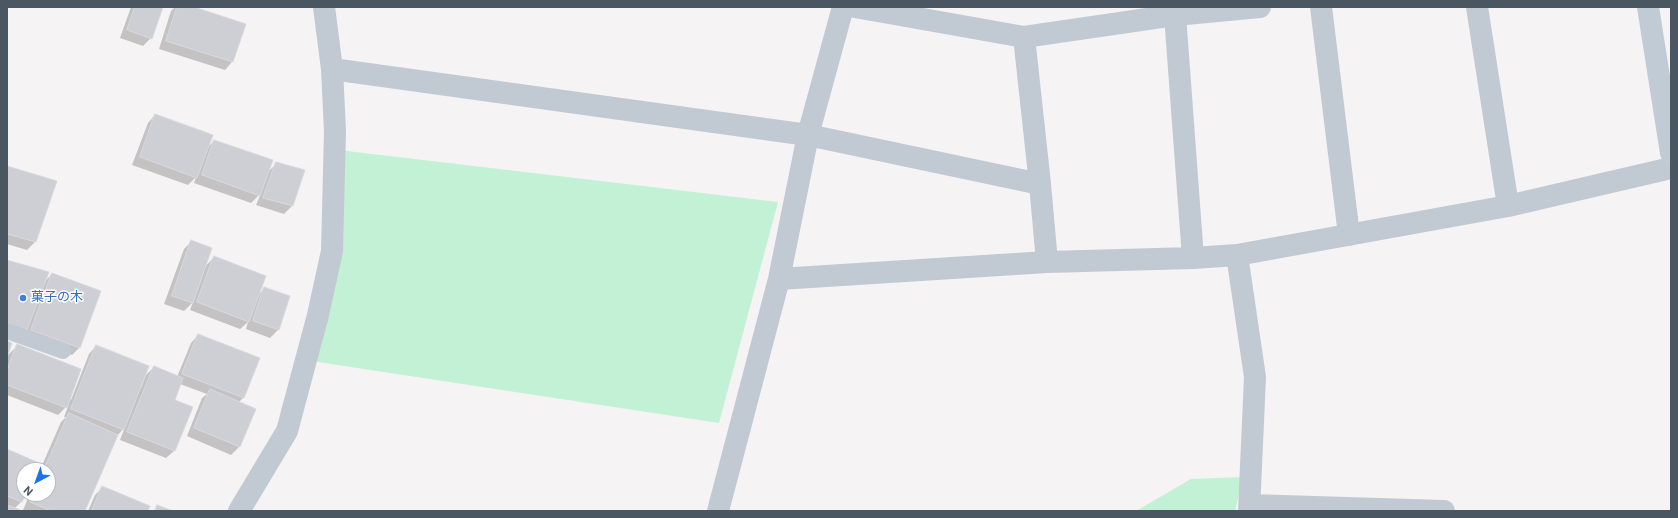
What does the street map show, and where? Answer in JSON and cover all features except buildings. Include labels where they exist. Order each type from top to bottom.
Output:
[{"type":"street","points":[[239,511],[287,431],[318,315],[332,251],[335,131],[332,68],[324,7]]},
{"type":"street","points":[[718,511],[779,279],[808,135],[843,7]]},
{"type":"street","points":[[855,7],[1024,37],[1175,15],[1260,7]]},
{"type":"street","points":[[1321,7],[1348,235]]},
{"type":"street","points":[[1477,7],[1508,206]]},
{"type":"street","points":[[1648,7],[1671,153]]},
{"type":"street","points":[[1175,15],[1193,258]]},
{"type":"street","points":[[1024,37],[1047,262]]},
{"type":"street","points":[[332,68],[808,135],[1040,184]]},
{"type":"street","points":[[779,279],[1047,262],[1193,258],[1237,255],[1508,206],[1671,168]]},
{"type":"street","points":[[1237,255],[1255,377],[1250,508],[1444,511]]},
{"type":"lane","points":[[7,331],[63,351]]},
{"type":"green space","points":[[330,149],[778,202],[719,423],[305,360],[338,272]]},
{"type":"green space","points":[[1243,477],[1235,511],[1136,511],[1191,479]]},
{"type":"place","name":"菓子の木","points":[[23,298]]}]
